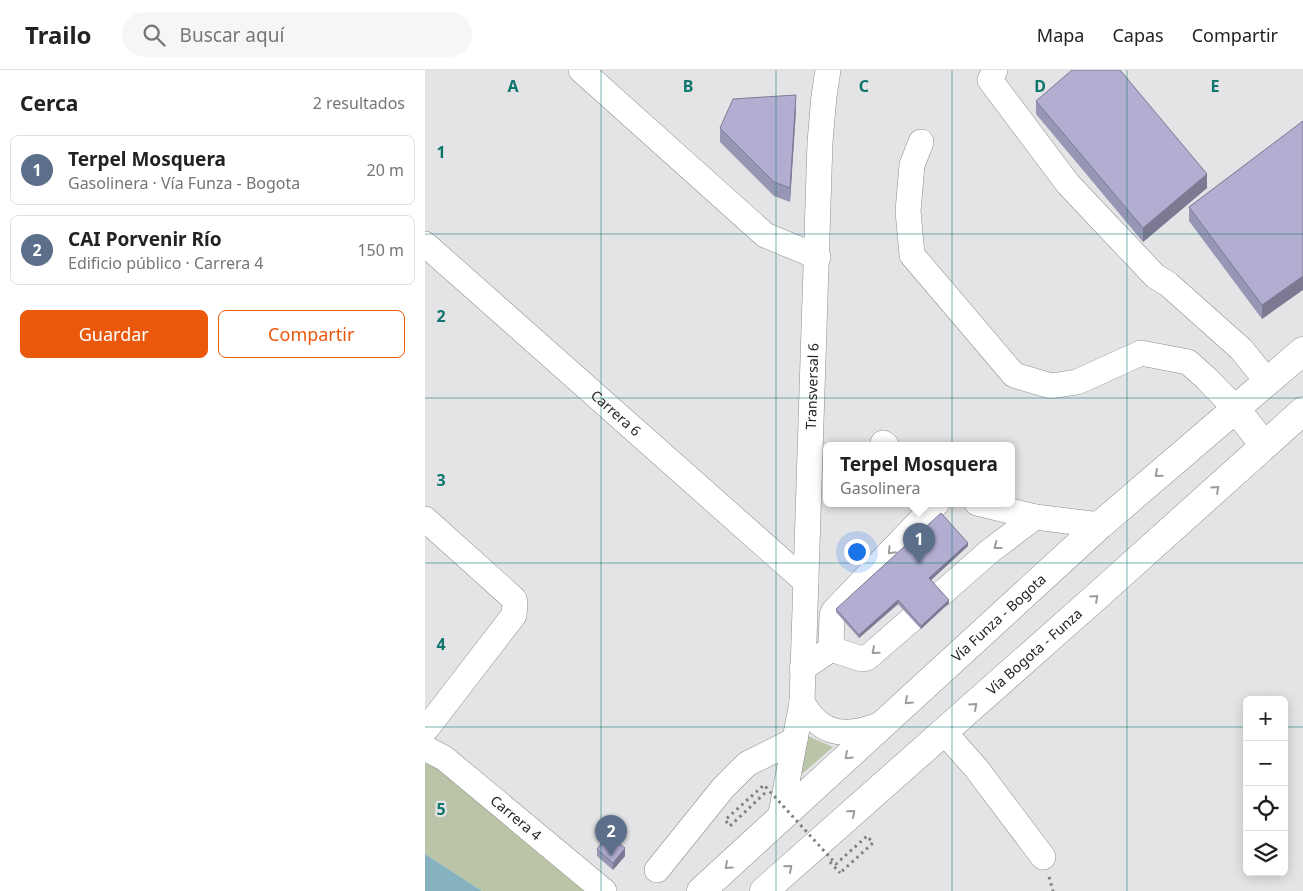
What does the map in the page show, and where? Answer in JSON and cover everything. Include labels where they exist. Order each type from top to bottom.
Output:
[{"type":"main road","name":"Vía Funza - Bogota","points":[[701,891],[1099,525],[1303,351]]},
{"type":"main road","points":[[1235,408],[1264,445]]},
{"type":"main road","name":"Vía Bogota - Funza","points":[[764,891],[1303,411]]},
{"type":"street","points":[[581,70],[765,235],[818,257]]},
{"type":"street","name":"Transversal 6","points":[[780,819],[802,702],[818,257],[820,142],[828,70]]},
{"type":"street","points":[[995,70],[990,80],[1068,184],[1155,276],[1168,284],[1241,349],[1267,381]]},
{"type":"street","points":[[921,142],[912,165],[909,210],[912,255],[1014,375],[1051,386],[1077,382],[1141,353],[1188,362],[1235,408]]},
{"type":"street","name":"Carrera 6","points":[[425,244],[806,582]]},
{"type":"street","points":[[1264,445],[1303,428]]},
{"type":"street","points":[[831,649],[833,611],[933,507]]},
{"type":"street","points":[[994,507],[1035,517],[1099,525]]},
{"type":"street","points":[[941,594],[991,551],[1035,517]]},
{"type":"street","points":[[425,519],[513,599],[515,603],[514,615],[430,740]]},
{"type":"street","points":[[831,649],[862,659],[867,658],[911,619]]},
{"type":"street","points":[[802,669],[831,649]]},
{"type":"street","points":[[802,702],[808,714],[818,723],[837,731],[857,733],[884,723]]},
{"type":"street","points":[[944,732],[976,768],[1043,857]]},
{"type":"street","name":"Carrera 4","points":[[430,740],[604,891]]},
{"type":"street","points":[[657,870],[723,788],[747,764],[795,740]]},
{"type":"path","points":[[765,793],[730,826],[725,820],[764,785],[836,864],[867,836],[873,843],[840,873]]},
{"type":"green space","points":[[803,734],[833,747],[802,774]]},
{"type":"green space","points":[[425,761],[442,769],[588,891],[482,891],[425,854]]},
{"type":"water","points":[[425,854],[482,891],[425,891]]},
{"type":"building","points":[[1072,70],[1120,70],[1207,174],[1143,228],[1036,101]]},
{"type":"building","points":[[796,95],[790,188],[774,182],[720,128],[733,99]]},
{"type":"building","points":[[1303,121],[1303,276],[1262,305],[1189,207]]},
{"type":"building","points":[[941,513],[968,543],[929,578],[949,600],[921,626],[898,600],[859,635],[836,609]]},
{"type":"building","points":[[608,835],[625,848],[613,863],[597,849]]},
{"type":"place","name":"Terpel Mosquera","points":[[919,564]]},
{"type":"place","name":"CAI Porvenir Río","points":[[611,856]]}]
